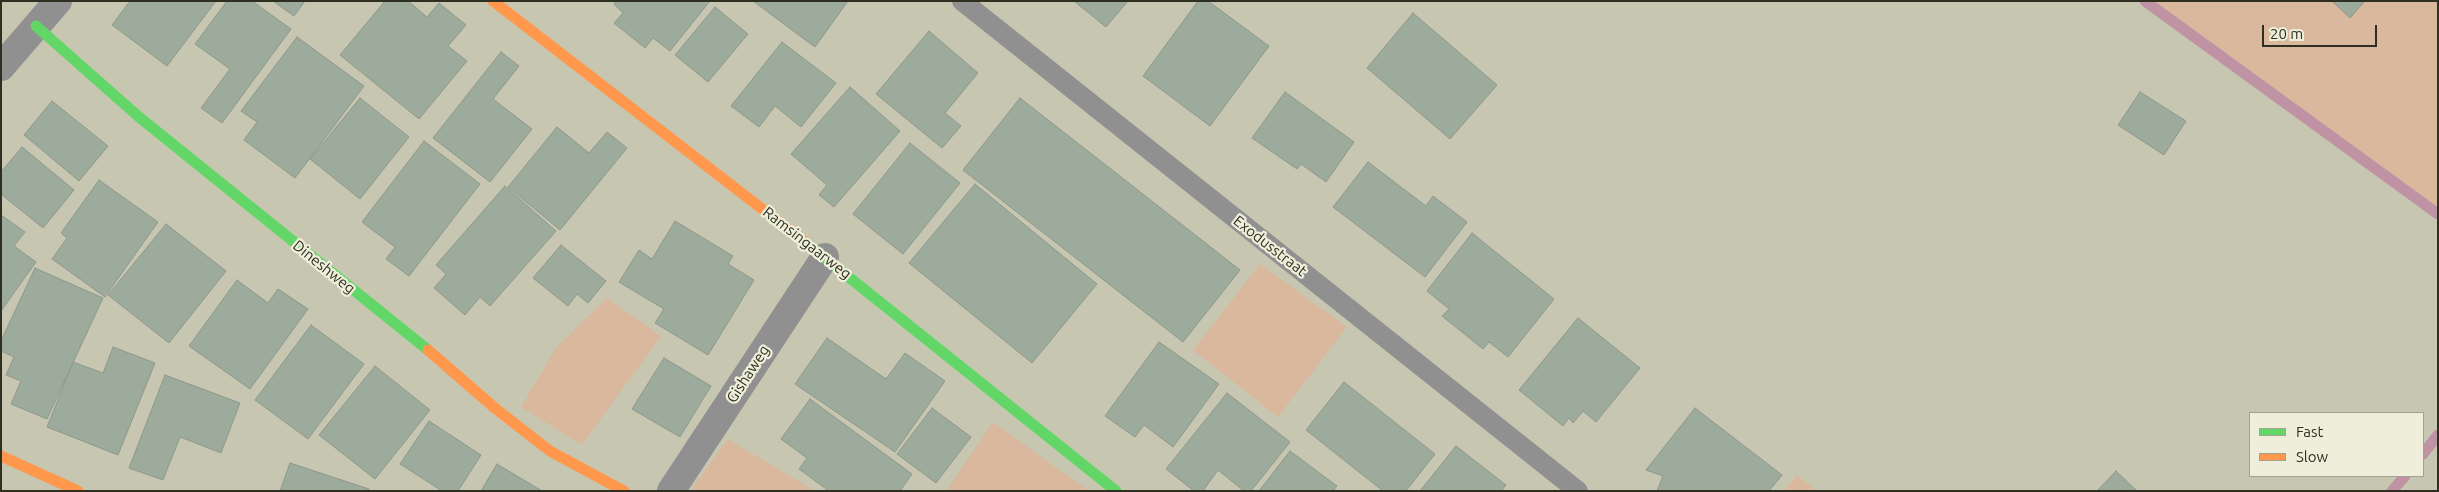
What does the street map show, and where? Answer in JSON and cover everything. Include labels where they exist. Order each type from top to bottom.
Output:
[{"type":"street","points":[[1,67],[58,1]]},
{"type":"street","name":"Ramsingaarweg","points":[[494,1],[825,257],[1116,491]]},
{"type":"street","name":"Dineshweg","points":[[36,26],[139,117],[442,362],[496,409],[550,450],[624,491]]},
{"type":"street","name":"Gishaweg","points":[[671,491],[825,257]]},
{"type":"street","points":[[1,456],[78,491]]},
{"type":"lane","name":"Exodusstraat","points":[[962,1],[1578,491]]},
{"type":"shaded area","points":[[2145,1],[2438,1],[2438,214]]},
{"type":"shaded area","points":[[1260,264],[1347,327],[1278,417],[1193,350]]},
{"type":"shaded area","points":[[607,298],[661,336],[582,445],[521,407],[556,348]]},
{"type":"shaded area","points":[[993,422],[1089,491],[946,491]]},
{"type":"shaded area","points":[[728,439],[815,491],[690,491]]},
{"type":"shaded area","points":[[1797,475],[1817,491],[1784,491]]},
{"type":"building","points":[[130,1],[216,1],[167,66],[112,25]]},
{"type":"building","points":[[227,1],[252,1],[291,29],[222,123],[201,108],[230,69],[195,44]]},
{"type":"building","points":[[273,1],[305,1],[294,16]]},
{"type":"building","points":[[385,1],[408,1],[427,17],[439,3],[466,25],[448,46],[467,61],[419,119],[340,55]]},
{"type":"building","points":[[616,1],[710,1],[670,51],[653,38],[645,48],[614,23],[623,13],[614,4]]},
{"type":"building","points":[[753,1],[848,1],[815,47]]},
{"type":"building","points":[[1074,1],[1128,1],[1106,27]]},
{"type":"building","points":[[1198,1],[1208,1],[1269,46],[1210,126],[1143,76]]},
{"type":"building","points":[[2332,1],[2365,1],[2350,18]]},
{"type":"building","points":[[715,7],[748,34],[708,82],[675,55]]},
{"type":"building","points":[[1413,13],[1497,85],[1450,139],[1367,68]]},
{"type":"building","points":[[929,31],[978,73],[945,113],[961,126],[942,148],[876,94]]},
{"type":"building","points":[[297,37],[364,86],[295,178],[244,140],[257,122],[241,111]]},
{"type":"building","points":[[782,42],[836,83],[801,127],[775,106],[759,127],[731,106]]},
{"type":"building","points":[[501,52],[519,66],[493,99],[532,129],[490,182],[433,138]]},
{"type":"building","points":[[850,87],[900,131],[834,207],[819,195],[827,185],[791,154]]},
{"type":"building","points":[[1285,92],[1354,142],[1326,182],[1301,164],[1297,169],[1252,138]]},
{"type":"building","points":[[2140,92],[2186,121],[2164,155],[2118,125]]},
{"type":"building","points":[[360,98],[409,137],[360,199],[310,159]]},
{"type":"building","points":[[1020,98],[1240,270],[1183,342],[963,170]]},
{"type":"building","points":[[52,101],[108,146],[79,181],[24,135]]},
{"type":"building","points":[[557,127],[589,153],[607,132],[627,148],[560,230],[508,187]]},
{"type":"building","points":[[424,141],[480,184],[409,276],[386,259],[395,247],[362,222]]},
{"type":"building","points":[[910,143],[960,183],[903,254],[853,214]]},
{"type":"building","points":[[22,147],[74,190],[43,228],[1,194],[1,172]]},
{"type":"building","points":[[1368,162],[1426,206],[1433,196],[1467,222],[1425,277],[1333,207]]},
{"type":"building","points":[[99,180],[158,222],[105,297],[52,259],[67,238],[61,233]]},
{"type":"building","points":[[975,184],[1097,284],[1032,363],[909,263]]},
{"type":"building","points":[[505,186],[556,231],[490,306],[480,297],[465,315],[434,288],[446,274],[436,265]]},
{"type":"building","points":[[1,215],[25,232],[14,246],[36,262],[1,311]]},
{"type":"building","points":[[675,221],[733,256],[728,264],[754,280],[708,355],[655,323],[664,309],[619,282],[639,250],[652,259]]},
{"type":"building","points":[[166,224],[226,271],[169,343],[108,295]]},
{"type":"building","points":[[1472,233],[1554,299],[1508,357],[1489,342],[1483,349],[1442,316],[1449,309],[1427,291]]},
{"type":"building","points":[[561,245],[606,281],[588,303],[577,294],[568,306],[533,278]]},
{"type":"building","points":[[35,268],[103,298],[47,419],[11,404],[21,381],[6,375],[14,357],[1,351],[1,341]]},
{"type":"building","points":[[237,280],[268,303],[278,289],[308,309],[250,389],[189,346]]},
{"type":"building","points":[[1578,318],[1640,368],[1596,422],[1583,411],[1573,423],[1569,418],[1563,426],[1519,390]]},
{"type":"building","points":[[311,325],[364,364],[308,439],[255,400]]},
{"type":"building","points":[[827,338],[886,379],[905,353],[945,381],[895,452],[795,384]]},
{"type":"building","points":[[1159,342],[1219,384],[1173,447],[1144,425],[1135,437],[1105,416]]},
{"type":"building","points":[[113,347],[155,363],[118,455],[47,427],[73,362],[103,373]]},
{"type":"building","points":[[664,358],[711,386],[680,437],[632,409]]},
{"type":"building","points":[[375,366],[430,410],[375,479],[319,435]]},
{"type":"building","points":[[165,375],[240,403],[221,453],[180,437],[163,480],[129,468]]},
{"type":"building","points":[[1344,382],[1435,454],[1406,491],[1383,491],[1306,430]]},
{"type":"building","points":[[1227,393],[1290,442],[1251,491],[1244,491],[1218,470],[1203,491],[1194,491],[1166,469]]},
{"type":"building","points":[[810,399],[912,474],[900,491],[829,491],[799,469],[807,458],[781,439]]},
{"type":"building","points":[[932,408],[971,437],[936,483],[897,454]]},
{"type":"building","points":[[1695,408],[1782,475],[1769,491],[1657,491],[1663,476],[1646,470]]},
{"type":"building","points":[[429,421],[481,455],[458,491],[442,491],[400,464]]},
{"type":"building","points":[[1456,446],[1506,485],[1501,491],[1420,491]]},
{"type":"building","points":[[1290,451],[1337,486],[1333,491],[1259,491]]},
{"type":"building","points":[[290,463],[369,489],[369,491],[280,491]]},
{"type":"building","points":[[497,464],[542,491],[481,491]]},
{"type":"building","points":[[2116,471],[2137,491],[2097,491]]},
{"type":"waterway","points":[[2145,1],[2438,214]]},
{"type":"waterway","points":[[2424,453],[2438,435]]},
{"type":"waterway","points":[[2392,491],[2404,477]]},
{"type":"traffic: fast","points":[[36,26],[139,117],[428,350]]},
{"type":"traffic: fast","points":[[805,242],[1116,491]]},
{"type":"traffic: slow","points":[[493,1],[805,242]]},
{"type":"traffic: slow","points":[[428,350],[496,409],[550,451],[624,491]]},
{"type":"traffic: slow","points":[[1,456],[78,491]]}]
